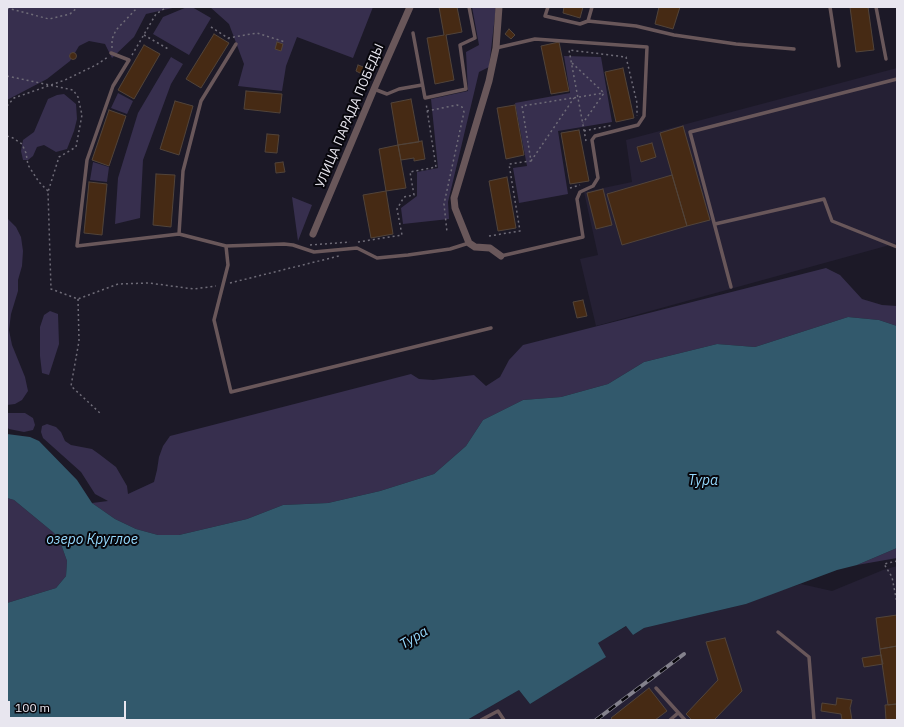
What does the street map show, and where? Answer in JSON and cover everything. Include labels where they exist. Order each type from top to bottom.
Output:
[{"type":"street","name":"УЛИЦА ПАРАДА ПОБЕДЫ","points":[[313,234],[374,88],[410,7]]},
{"type":"street","points":[[499,7],[496,48],[489,81],[454,198],[455,208],[469,243],[475,247],[490,248],[502,256]]},
{"type":"lane","points":[[413,33],[425,98],[466,89],[460,45],[475,38],[469,7]]},
{"type":"lane","points":[[548,7],[545,16],[580,24],[588,21],[636,26],[674,35],[736,44],[794,49]]},
{"type":"lane","points":[[588,21],[592,7]]},
{"type":"lane","points":[[830,7],[839,66]]},
{"type":"lane","points":[[876,7],[886,59]]},
{"type":"lane","points":[[496,48],[534,39],[647,47],[644,116],[638,125],[595,136],[592,140],[598,178],[593,186],[580,192],[577,200],[583,237],[502,256]]},
{"type":"lane","points":[[179,234],[183,171],[201,101],[236,44]]},
{"type":"lane","points":[[111,53],[129,60],[113,86],[87,160],[77,246],[179,234],[226,246],[284,244],[293,245],[314,252],[357,248],[377,258],[408,256],[450,249],[469,243]]},
{"type":"lane","points":[[731,287],[690,132],[897,79]]},
{"type":"lane","points":[[374,88],[387,94],[422,85]]},
{"type":"lane","points":[[715,224],[824,199],[832,221],[897,247]]},
{"type":"lane","points":[[226,246],[228,264],[214,320],[231,392],[491,328]]},
{"type":"lane","points":[[778,632],[809,658],[814,720]]},
{"type":"lane","points":[[656,688],[685,720]]},
{"type":"lane","points":[[481,720],[498,711],[504,720]]},
{"type":"lane","points":[[670,720],[678,713]]},
{"type":"path","points":[[7,8],[49,19],[70,14],[78,7]]},
{"type":"path","points":[[7,106],[14,98],[51,85],[96,65],[108,57],[111,53],[112,39],[116,30],[138,7]]},
{"type":"path","points":[[129,60],[156,14],[167,7]]},
{"type":"path","points":[[211,27],[236,44]]},
{"type":"path","points":[[228,38],[256,33],[285,42]]},
{"type":"path","points":[[144,35],[170,50]]},
{"type":"path","points":[[587,145],[569,50],[626,57],[637,103],[636,120]]},
{"type":"path","points":[[572,63],[604,93]]},
{"type":"path","points":[[7,76],[73,90],[78,97],[82,115],[76,147],[59,158],[48,192],[51,289],[78,299],[118,284],[149,283],[194,289],[224,284],[343,255]]},
{"type":"path","points":[[531,161],[522,106],[604,93]]},
{"type":"path","points":[[583,123],[604,93]]},
{"type":"path","points":[[309,245],[368,241],[402,235],[397,209],[404,197],[414,195],[410,172],[436,167],[425,98]]},
{"type":"path","points":[[489,236],[520,231],[509,164],[531,161],[574,98]]},
{"type":"path","points":[[427,111],[457,106],[462,107],[464,112],[444,204],[447,232]]},
{"type":"path","points":[[584,131],[614,124]]},
{"type":"path","points":[[7,136],[22,144],[26,153],[28,166],[48,192]]},
{"type":"path","points":[[570,188],[581,184]]},
{"type":"path","points":[[78,299],[79,341],[71,386],[101,414]]},
{"type":"path","points":[[897,561],[884,564],[892,577],[897,603]]},
{"type":"shaded area","points":[[7,7],[177,7],[146,14],[134,37],[112,58],[105,44],[89,41],[79,46],[70,61],[47,79],[7,100]]},
{"type":"shaded area","points":[[187,7],[192,7],[211,18],[189,55],[153,34],[163,17]]},
{"type":"shaded area","points":[[210,7],[373,7],[353,58],[297,37],[286,66],[282,91],[238,86],[244,64],[229,24]]},
{"type":"shaded area","points":[[472,7],[496,7],[489,67],[479,72],[448,202],[449,219],[403,224],[401,208],[417,196],[417,172],[438,168],[431,99],[468,91],[466,52],[479,45]]},
{"type":"shaded area","points":[[564,56],[601,57],[612,122],[558,131],[568,194],[519,203],[513,168],[527,166],[515,103],[570,93]]},
{"type":"shaded area","points":[[171,57],[183,64],[171,84],[143,160],[140,218],[115,224],[118,178],[138,113]]},
{"type":"shaded area","points":[[897,68],[897,243],[596,326],[580,259],[598,255],[584,192],[632,182],[626,140]]},
{"type":"shaded area","points":[[118,93],[133,101],[127,114],[111,108]]},
{"type":"shaded area","points":[[64,94],[76,104],[77,119],[67,149],[56,152],[44,145],[37,147],[33,156],[28,160],[23,160],[21,151],[23,140],[34,132],[48,99]]},
{"type":"shaded area","points":[[93,162],[109,167],[107,182],[90,180]]},
{"type":"shaded area","points":[[292,197],[312,205],[298,241]]},
{"type":"shaded area","points":[[7,218],[16,227],[21,237],[23,251],[22,266],[18,280],[18,291],[11,314],[9,330],[12,345],[25,377],[28,391],[22,400],[15,404],[7,405]]},
{"type":"shaded area","points":[[826,268],[840,275],[862,299],[882,305],[897,306],[897,326],[879,320],[848,317],[755,347],[717,344],[644,362],[608,384],[561,397],[523,400],[483,420],[466,446],[434,474],[380,491],[328,503],[283,505],[247,519],[179,535],[158,535],[136,529],[115,519],[92,503],[108,501],[95,494],[81,472],[43,438],[41,432],[42,426],[47,424],[56,427],[61,432],[65,441],[71,445],[92,449],[116,467],[127,486],[128,494],[154,482],[159,457],[163,446],[170,436],[411,374],[419,379],[433,380],[474,375],[486,386],[500,377],[509,360],[523,345]]},
{"type":"shaded area","points":[[50,311],[58,314],[59,344],[49,375],[42,373],[40,356],[40,327],[44,315]]},
{"type":"shaded area","points":[[8,413],[25,413],[33,418],[35,425],[33,430],[24,432],[9,429],[7,427]]},
{"type":"shaded area","points":[[7,498],[14,500],[54,533],[62,547],[67,561],[66,576],[56,588],[7,603]]},
{"type":"shaded area","points":[[897,548],[897,558],[857,565]]},
{"type":"shaded area","points":[[897,566],[897,720],[467,720],[519,690],[530,704],[605,657],[597,643],[627,626],[633,635],[644,628],[746,604],[778,591],[801,584],[832,591],[883,570]]},
{"type":"water","name":"Тура","points":[[848,317],[879,320],[897,326],[897,548],[857,565],[837,570],[746,604],[644,628],[633,635],[626,626],[598,643],[606,657],[530,704],[519,690],[467,720],[7,720],[7,603],[56,588],[66,576],[67,561],[62,547],[54,533],[14,500],[7,498],[7,434],[30,437],[39,441],[77,480],[92,503],[115,519],[136,529],[158,535],[179,535],[247,519],[283,505],[328,503],[380,491],[434,474],[466,446],[483,420],[523,400],[561,397],[608,384],[644,362],[717,344],[755,347]]},
{"type":"building","points":[[439,7],[457,7],[462,32],[446,35],[454,80],[435,84],[427,38],[444,35]]},
{"type":"building","points":[[564,7],[583,7],[580,18],[563,13]]},
{"type":"building","points":[[659,7],[680,7],[673,29],[655,24]]},
{"type":"building","points":[[850,7],[868,7],[874,50],[856,52]]},
{"type":"building","points":[[509,29],[515,35],[511,39],[505,34]]},
{"type":"building","points":[[214,34],[229,43],[201,88],[186,79]]},
{"type":"building","points":[[277,42],[283,44],[281,51],[275,49]]},
{"type":"building","points":[[559,42],[569,91],[551,94],[541,46]]},
{"type":"building","points":[[144,45],[160,54],[134,99],[118,90]]},
{"type":"building","points":[[73,52],[76,53],[76,59],[73,60],[70,59],[69,56],[70,53]]},
{"type":"building","points":[[358,65],[366,68],[364,75],[356,71]]},
{"type":"building","points":[[623,68],[634,118],[616,122],[605,72]]},
{"type":"building","points":[[246,91],[282,94],[280,113],[244,109]]},
{"type":"building","points":[[411,99],[419,142],[398,145],[391,103]]},
{"type":"building","points":[[175,101],[193,106],[179,155],[160,149]]},
{"type":"building","points":[[515,105],[524,155],[506,159],[497,108]]},
{"type":"building","points":[[109,110],[126,116],[109,166],[92,160]]},
{"type":"building","points":[[683,126],[710,220],[687,226],[660,133]]},
{"type":"building","points":[[579,130],[589,181],[570,184],[561,133]]},
{"type":"building","points":[[267,134],[279,135],[277,153],[265,152]]},
{"type":"building","points":[[422,141],[425,159],[414,161],[414,158],[401,160],[398,145]]},
{"type":"building","points":[[652,143],[656,157],[641,162],[637,147]]},
{"type":"building","points":[[398,145],[406,188],[386,191],[379,149]]},
{"type":"building","points":[[283,162],[285,172],[276,173],[275,163]]},
{"type":"building","points":[[156,174],[175,175],[171,227],[153,225]]},
{"type":"building","points":[[672,175],[687,226],[622,245],[607,194]]},
{"type":"building","points":[[507,177],[516,228],[498,231],[489,181]]},
{"type":"building","points":[[89,182],[107,184],[102,235],[84,233]]},
{"type":"building","points":[[603,189],[612,225],[596,229],[587,193]]},
{"type":"building","points":[[386,191],[393,234],[371,238],[363,195]]},
{"type":"building","points":[[583,300],[587,316],[577,318],[573,302]]},
{"type":"building","points":[[897,615],[897,646],[880,649],[876,618]]},
{"type":"building","points":[[725,638],[742,691],[714,720],[692,720],[686,714],[718,680],[706,642]]},
{"type":"building","points":[[897,646],[897,704],[888,705],[880,649]]},
{"type":"building","points":[[881,655],[883,664],[864,667],[862,658]]},
{"type":"building","points":[[649,688],[667,711],[655,720],[613,720],[611,718]]},
{"type":"building","points":[[837,698],[852,700],[850,708],[852,720],[842,720],[841,714],[821,711],[822,703],[836,705]]},
{"type":"building","points":[[897,704],[897,720],[886,720],[885,705]]},
{"type":"railway","points":[[596,720],[684,654]]},
{"type":"water label","name":"озеро Круглое","points":[[92,540]]}]
